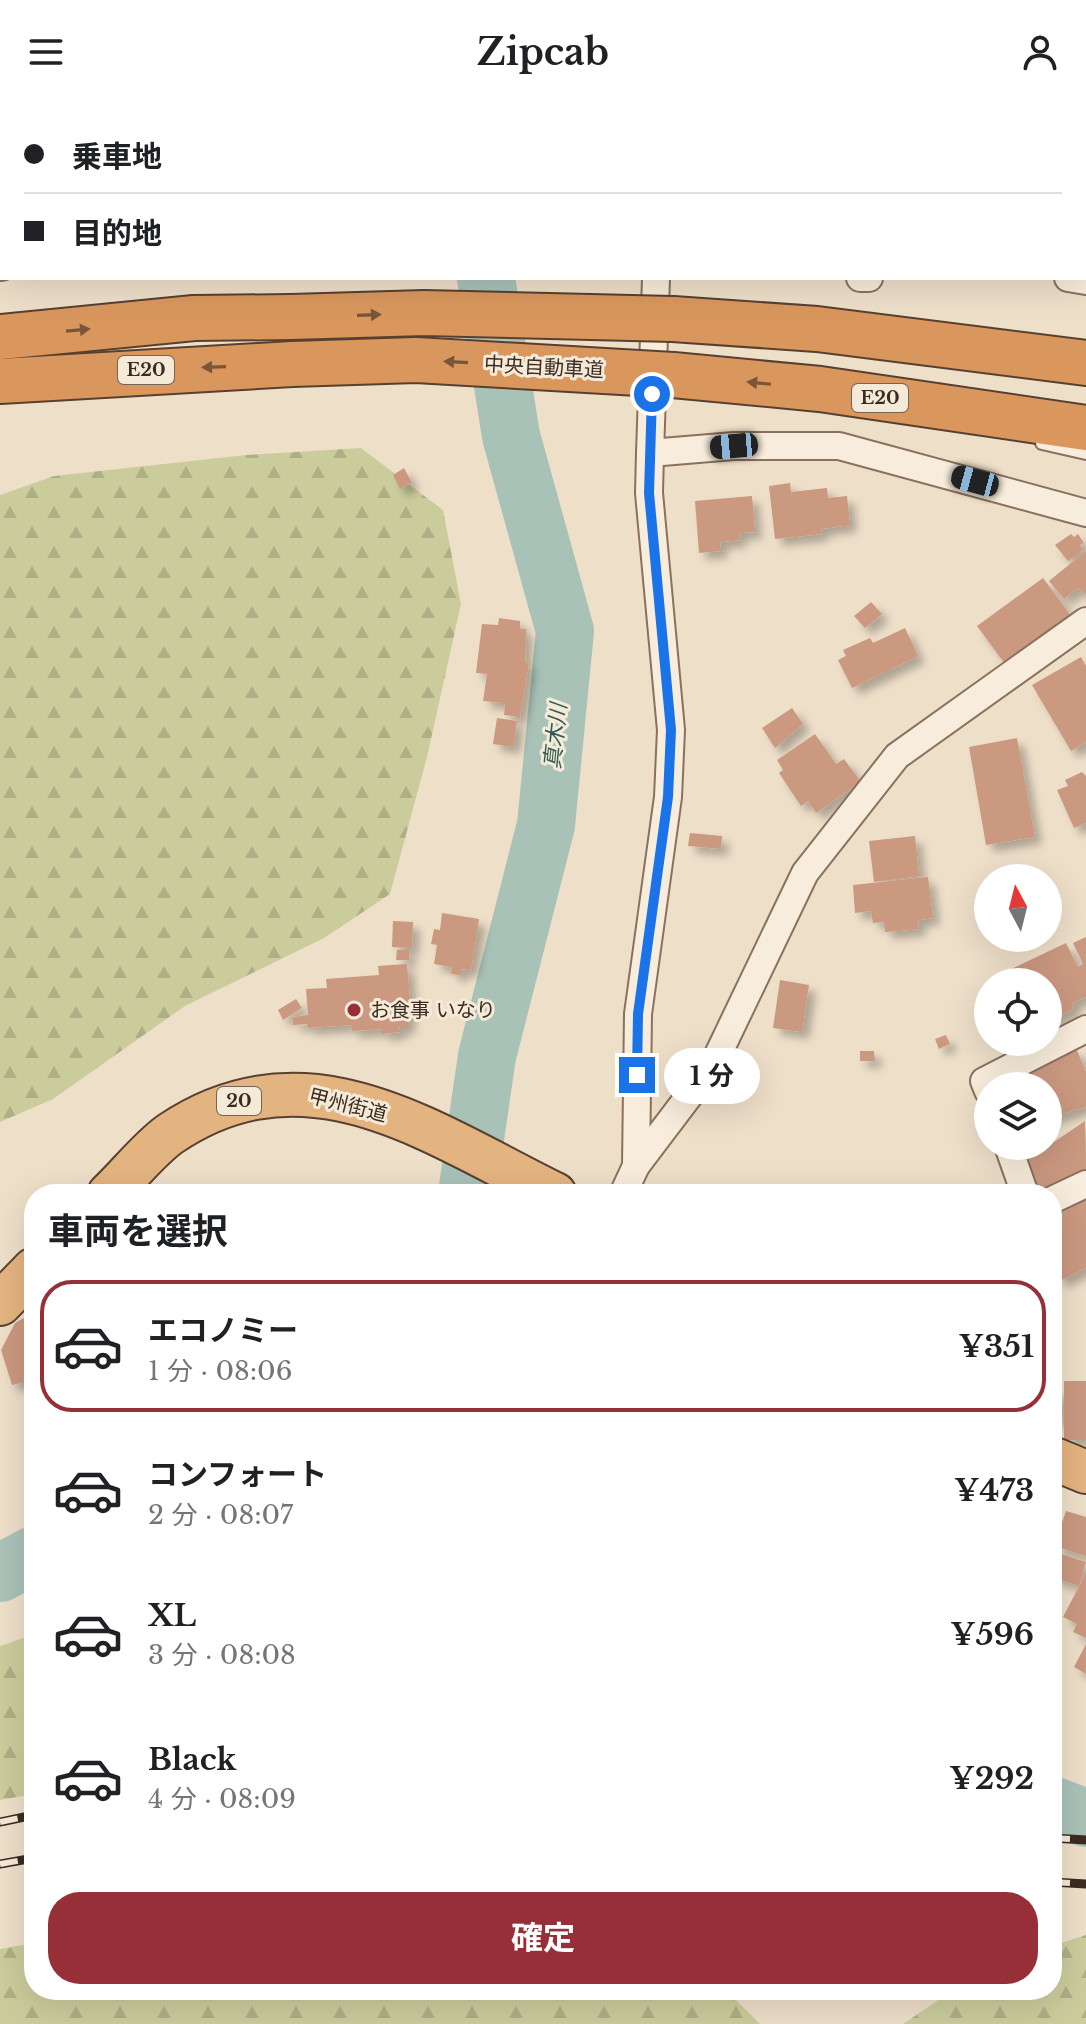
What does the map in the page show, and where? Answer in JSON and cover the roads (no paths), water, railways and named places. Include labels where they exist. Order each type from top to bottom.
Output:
[{"type":"highway","name":"E20","points":[[0,337],[194,318],[424,313],[673,319],[817,329],[1086,363]]},
{"type":"highway","name":"中央自動車道","points":[[0,381],[416,360],[673,375],[820,389],[1086,428]]},
{"type":"highway","name":"甲州街道","points":[[119,1184],[167,1136],[200,1116],[237,1101],[307,1092],[397,1117],[534,1184]]},
{"type":"highway","points":[[0,1304],[24,1279]]},
{"type":"highway","points":[[1062,1462],[1086,1472]]},
{"type":"street","points":[[636,1166],[638,1014],[668,797],[671,730],[649,493],[656,280]]},
{"type":"street","points":[[650,453],[734,446],[839,446],[1086,513]]},
{"type":"street","points":[[628,1184],[636,1166],[714,1063],[805,873],[897,756],[1086,621]]},
{"type":"street","points":[[1002,1072],[1086,1029]]},
{"type":"street","points":[[1013,1160],[1021,1184]]},
{"type":"street","points":[[1062,1195],[1086,1184]]},
{"type":"lane","points":[[817,329],[936,329]]},
{"type":"lane","points":[[820,389],[974,426]]},
{"type":"lane","points":[[1021,437],[1086,453]]},
{"type":"waterway","name":"真木川","points":[[468,1184],[487,1056],[546,825],[565,631],[511,436],[486,280]]},
{"type":"waterway","points":[[0,1573],[24,1560]]},
{"type":"waterway","points":[[1062,1809],[1086,1818]]},
{"type":"railway","points":[[0,1822],[24,1817]]},
{"type":"railway","points":[[1062,1839],[1086,1840]]},
{"type":"railway","points":[[0,1864],[24,1860]]},
{"type":"railway","points":[[1062,1883],[1086,1884]]},
{"type":"place","name":"お食事 いなり","points":[[354,1010]]}]
